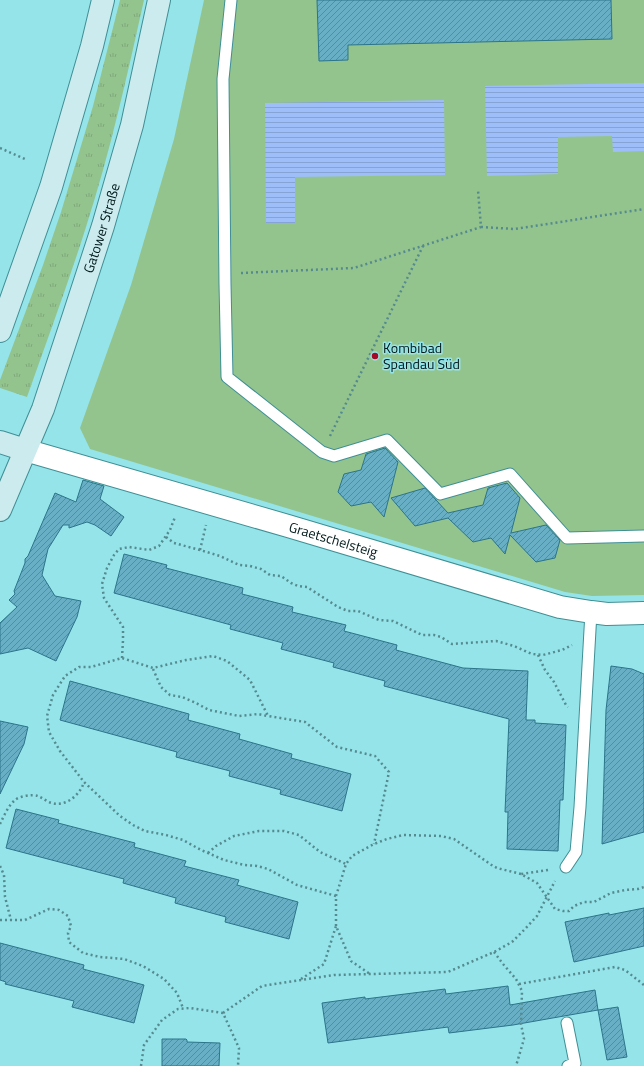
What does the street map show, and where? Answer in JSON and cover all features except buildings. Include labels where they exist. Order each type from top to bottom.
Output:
[{"type":"main road","points":[[0,331],[51,187],[84,76],[103,0]]},
{"type":"main road","name":"Gatower Straße","points":[[0,510],[43,409],[103,226],[132,125],[159,0]]},
{"type":"main road","points":[[0,442],[25,450]]},
{"type":"street","name":"Graetschelsteig","points":[[25,450],[296,528],[560,607],[607,614],[644,613]]},
{"type":"lane","points":[[231,0],[223,79],[227,377],[322,452],[334,456],[387,440],[440,494],[510,474],[567,538],[644,536]]},
{"type":"lane","points":[[566,867],[576,852],[591,612]]},
{"type":"lane","points":[[567,1023],[575,1064],[568,1066]]},
{"type":"path","points":[[0,148],[26,159]]},
{"type":"path","points":[[478,190],[481,228]]},
{"type":"path","points":[[225,274],[354,268],[481,228],[515,229],[644,209]]},
{"type":"path","points":[[322,452],[423,246]]},
{"type":"path","points":[[122,658],[122,627],[104,598],[102,584],[107,568],[119,549],[129,547],[149,550],[159,546],[170,530],[177,514],[181,495]]},
{"type":"path","points":[[166,537],[174,543],[213,554],[239,565],[261,569],[270,575],[281,576],[291,584],[307,588],[338,607],[348,611],[358,611],[379,620],[393,620],[422,635],[434,635],[441,637],[452,644],[496,641],[514,646],[532,654],[543,655],[562,650],[589,635]]},
{"type":"path","points":[[537,654],[545,670],[554,682],[566,706],[585,716]]},
{"type":"path","points":[[268,716],[250,680],[227,661],[213,656],[186,660],[153,668],[122,658],[91,667],[79,667],[65,676],[53,695],[47,716],[49,732],[60,751],[84,782],[120,816],[133,825],[145,831],[183,840],[208,853],[231,862],[268,869],[297,885],[336,896]]},
{"type":"path","points":[[153,668],[161,687],[170,695],[182,697],[209,710],[239,716],[258,714],[305,722],[337,747],[375,756],[389,772],[374,844]]},
{"type":"path","points":[[0,824],[15,799],[25,796],[38,796],[50,803],[60,804],[73,798],[82,789],[84,782]]},
{"type":"path","points":[[208,853],[216,846],[234,836],[259,831],[284,831],[299,835],[320,852],[346,864]]},
{"type":"path","points":[[298,980],[324,964],[336,926],[336,896],[346,864],[352,856],[387,839],[403,835],[441,836],[454,839],[497,868],[522,874],[537,884],[555,909],[563,911],[569,911],[574,906],[584,902],[594,902],[611,893],[644,888]]},
{"type":"path","points":[[0,866],[4,875],[5,897],[11,920]]},
{"type":"path","points":[[522,874],[566,867]]},
{"type":"path","points":[[141,1066],[144,1044],[162,1020],[178,1009],[190,1008],[223,1013],[262,986],[334,975],[448,972],[494,952],[512,942],[537,916],[554,882],[566,867]]},
{"type":"path","points":[[0,920],[25,920],[49,909],[59,910],[68,916],[71,926],[68,933],[69,942],[84,953],[100,957],[124,959],[143,966],[164,979],[177,993],[183,1008]]},
{"type":"path","points":[[336,926],[351,961],[370,974]]},
{"type":"path","points":[[494,952],[516,978],[522,991],[521,1024],[524,1039],[516,1066]]},
{"type":"path","points":[[519,984],[615,967],[625,970],[644,985]]},
{"type":"path","points":[[223,1013],[239,1048],[238,1066]]},
{"type":"green space","points":[[120,0],[144,0],[118,114],[95,199],[72,270],[27,397],[0,388],[0,380],[61,212],[93,106]]},
{"type":"green space","name":"Kombibad Spandau Süd","points":[[204,0],[644,0],[644,595],[592,596],[565,592],[90,449],[80,428],[131,285],[174,139]]},
{"type":"water","points":[[644,83],[644,151],[613,152],[612,136],[558,137],[558,174],[487,176],[485,86]]},
{"type":"water","points":[[444,100],[445,175],[295,177],[295,223],[266,223],[265,103]]},
{"type":"place","name":"Kombibad Spandau Süd","points":[[375,356]]}]
